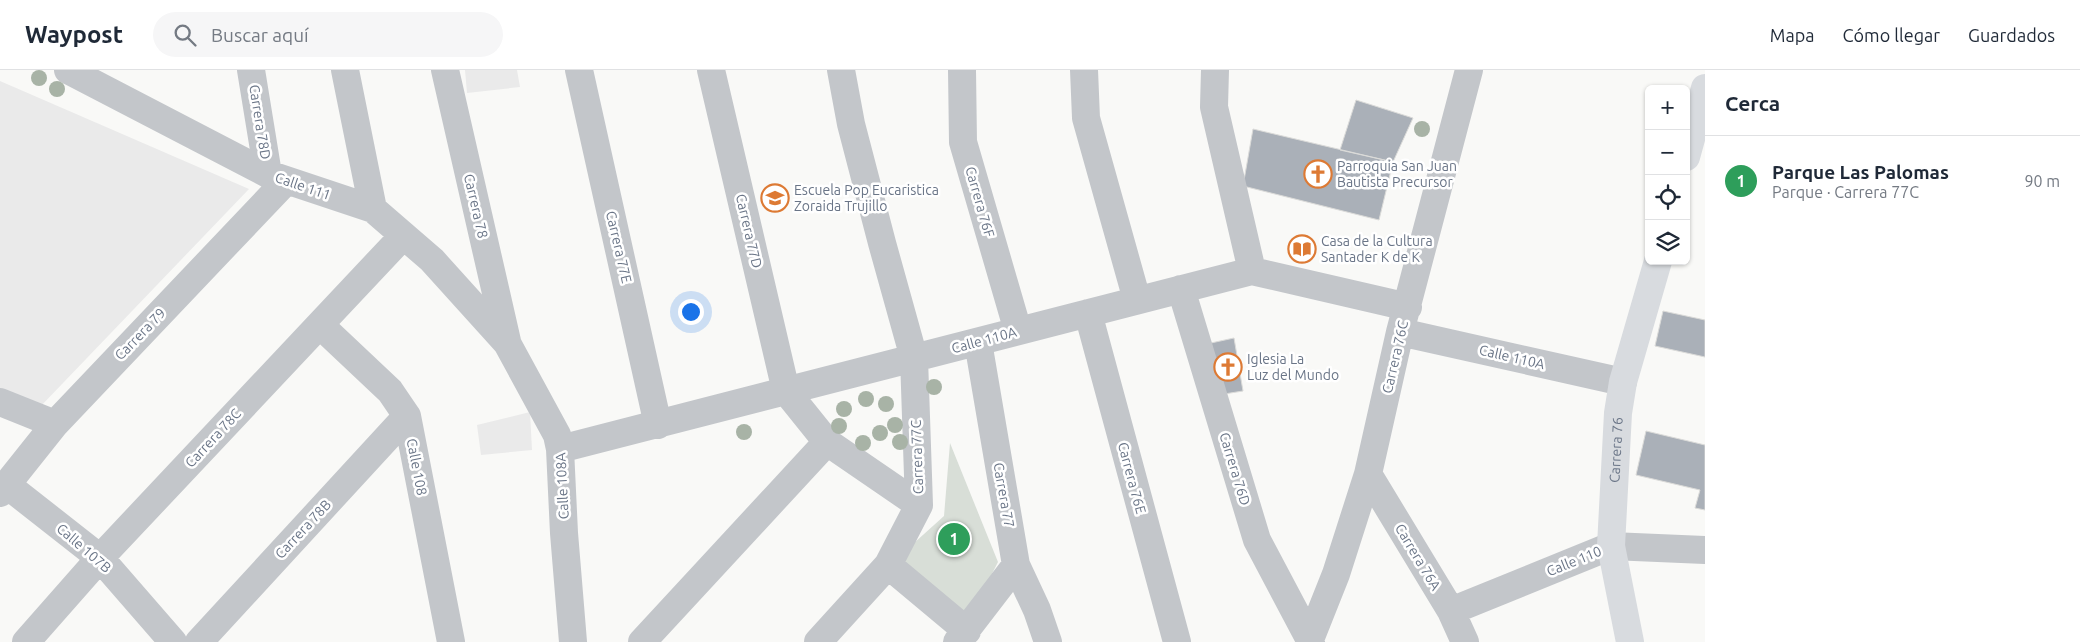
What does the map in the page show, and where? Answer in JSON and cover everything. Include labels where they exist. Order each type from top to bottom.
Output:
[{"type":"main road","points":[[1690,142],[1705,88]]},
{"type":"main road","name":"Carrera 76","points":[[1630,642],[1611,546],[1618,413],[1623,382],[1657,265]]},
{"type":"street","name":"Calle 111","points":[[68,70],[277,177],[372,209],[432,260],[507,342]]},
{"type":"street","name":"Carrera 78D","points":[[251,70],[277,177]]},
{"type":"street","points":[[345,70],[372,209]]},
{"type":"street","name":"Carrera 78","points":[[445,70],[507,342]]},
{"type":"street","name":"Carrera 77E","points":[[579,70],[658,425]]},
{"type":"street","name":"Carrera 77D","points":[[712,70],[786,391]]},
{"type":"street","points":[[841,70],[858,151],[914,358]]},
{"type":"street","name":"Carrera 76F","points":[[962,70],[963,142],[1018,331]]},
{"type":"street","points":[[1084,70],[1086,118],[1137,300]]},
{"type":"street","points":[[1215,70],[1214,107],[1252,270]]},
{"type":"street","name":"Carrera 76C","points":[[1310,642],[1336,574],[1368,474],[1404,320],[1469,70]]},
{"type":"street","name":"Carrera 79","points":[[4,489],[55,424],[277,177]]},
{"type":"street","name":"Carrera 78C","points":[[26,642],[100,558],[403,236]]},
{"type":"street","name":"Calle 110A","points":[[560,449],[1252,270],[1404,320],[1623,382]]},
{"type":"street","name":"Carrera 76D","points":[[1181,289],[1257,540],[1310,642]]},
{"type":"street","name":"Carrera 76E","points":[[1088,313],[1177,642]]},
{"type":"street","name":"Calle 108","points":[[320,325],[390,391],[407,416],[451,642]]},
{"type":"street","name":"Calle 108A","points":[[507,342],[557,435],[560,449],[564,533],[573,642]]},
{"type":"street","name":"Carrera 77","points":[[978,342],[1016,565],[1048,642]]},
{"type":"street","name":"Carrera 77C","points":[[818,642],[888,565],[919,505],[914,358]]},
{"type":"street","points":[[786,391],[827,442],[919,505]]},
{"type":"street","points":[[0,402],[55,424]]},
{"type":"street","name":"Carrera 78B","points":[[199,642],[407,416]]},
{"type":"street","points":[[642,642],[827,442]]},
{"type":"street","name":"Carrera 76A","points":[[1368,474],[1451,611],[1465,642]]},
{"type":"street","name":"Calle 107B","points":[[4,489],[100,558],[173,642]]},
{"type":"street","name":"Calle 110","points":[[1451,611],[1611,546],[1705,550]]},
{"type":"street","points":[[888,565],[962,637],[1016,565]]},
{"type":"shaded area","points":[[465,70],[517,70],[520,87],[467,93]]},
{"type":"shaded area","points":[[0,81],[249,189],[40,407],[0,390]]},
{"type":"shaded area","points":[[530,412],[532,450],[481,455],[477,425]]},
{"type":"shaded area","points":[[950,443],[998,562],[969,619],[893,562],[944,516]]},
{"type":"building","points":[[1356,100],[1413,118],[1393,162],[1340,150]]},
{"type":"building","name":"Parroquia San Juan Bautista Precursor","points":[[1253,129],[1393,162],[1379,220],[1243,186]]},
{"type":"building","points":[[1663,311],[1705,320],[1705,357],[1655,346]]},
{"type":"building","name":"Iglesia La Luz del Mundo","points":[[1234,338],[1243,391],[1224,394],[1211,343]]},
{"type":"building","points":[[1646,431],[1705,445],[1705,510],[1695,508],[1700,490],[1636,475]]},
{"type":"place","name":"Parroquia San Juan Bautista Precursor","points":[[1318,174]]},
{"type":"place","name":"Escuela Pop Eucaristica Zoraida Trujillo","points":[[775,198]]},
{"type":"place","name":"Casa de la Cultura Santader K de K","points":[[1302,249]]},
{"type":"place","name":"Iglesia La Luz del Mundo","points":[[1228,367]]},
{"type":"place","name":"Parque Las Palomas","points":[[954,539]]}]
